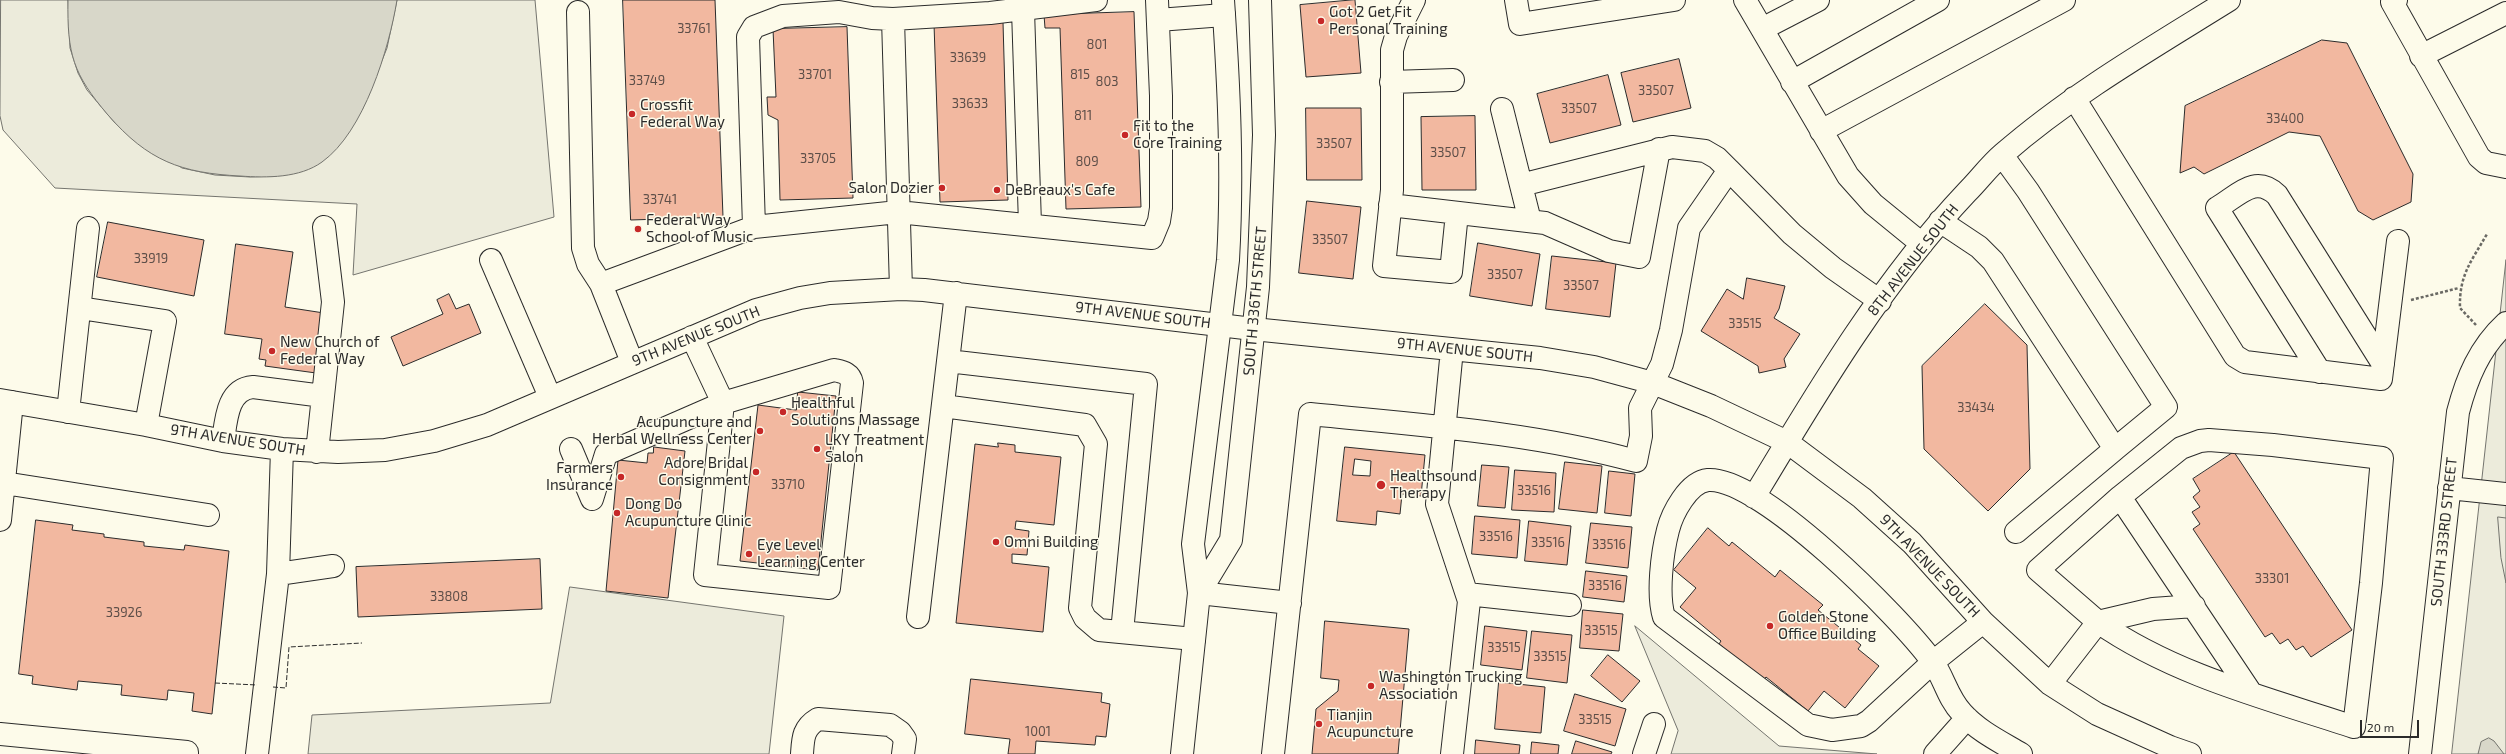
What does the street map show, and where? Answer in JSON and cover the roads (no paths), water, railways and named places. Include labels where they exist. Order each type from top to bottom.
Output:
[{"type":"street","points":[[754,227],[749,31],[760,24],[783,16],[839,12],[893,19],[1023,10],[1096,0]]},
{"type":"street","name":"SOUTH 336TH STREET","points":[[1199,593],[1231,540],[1259,272],[1264,174],[1264,62],[1260,0]]},
{"type":"street","points":[[1414,0],[1394,42],[1391,82],[1390,205],[1384,266],[1452,272],[1457,213]]},
{"type":"street","points":[[1516,0],[1520,24],[1674,0]]},
{"type":"street","points":[[1745,0],[1848,176],[1873,204],[1922,244]]},
{"type":"street","points":[[1762,29],[1818,0]]},
{"type":"street","points":[[1792,82],[1938,0]]},
{"type":"street","points":[[1822,131],[2064,0]]},
{"type":"street","name":"8TH AVENUE SOUTH","points":[[1754,497],[1787,442],[1880,301],[1940,220],[2002,155],[2074,98],[2229,0]]},
{"type":"street","points":[[2396,0],[2392,2],[2479,157],[2486,163],[2506,167]]},
{"type":"street","points":[[601,284],[754,227],[898,212],[1030,224],[1152,238],[1159,221],[1161,208],[1161,96],[1158,10],[1224,7]]},
{"type":"street","name":"SOUTH 336TH STREET","points":[[1182,754],[1199,593],[1193,544],[1228,260],[1231,219],[1231,164],[1224,7]]},
{"type":"street","points":[[1023,10],[1030,224]]},
{"type":"street","points":[[578,12],[583,248],[588,264],[601,284],[632,362]]},
{"type":"street","points":[[2421,56],[2506,13]]},
{"type":"street","points":[[893,19],[901,289]]},
{"type":"street","points":[[1391,82],[1453,80]]},
{"type":"street","points":[[2074,98],[2235,356],[2254,365],[2381,379],[2398,241]]},
{"type":"street","points":[[1502,110],[1530,221]]},
{"type":"street","points":[[1521,185],[1659,149],[1685,148],[1705,151],[1717,158],[1792,234],[1833,268],[1880,301]]},
{"type":"street","points":[[1390,205],[1530,221],[1552,225],[1609,251],[1639,257],[1659,149]]},
{"type":"street","points":[[2002,155],[2028,191],[2166,407],[2016,532]]},
{"type":"street","points":[[1273,754],[1310,414],[1543,440],[1636,461],[1641,436],[1640,408],[1662,364],[1671,330],[1688,228],[1729,170]]},
{"type":"street","points":[[2320,372],[2217,208],[2253,185],[2263,185],[2277,195],[2383,364]]},
{"type":"street","points":[[1940,220],[1979,246],[1993,261],[2115,449]]},
{"type":"street","points":[[317,452],[333,302],[324,227]]},
{"type":"street","points":[[68,412],[88,228]]},
{"type":"street","points":[[491,260],[550,397]]},
{"type":"street","name":"9TH AVENUE SOUTH","points":[[6,401],[146,425],[222,441],[282,449],[317,452],[385,450],[434,441],[487,424],[744,314],[800,298],[830,293],[901,289],[956,294],[1253,329],[1567,361],[1653,383],[1711,406],[1787,442],[1862,498],[1912,543],[1983,622],[2050,684],[2097,714],[2176,752]]},
{"type":"street","points":[[918,617],[956,294]]},
{"type":"street","points":[[80,308],[165,321],[146,425]]},
{"type":"street","name":"SOUTH 333RD STREET","points":[[2420,754],[2454,439],[2464,391],[2478,358],[2491,339],[2506,323]]},
{"type":"street","points":[[570,449],[592,499],[606,454],[723,403],[827,371],[844,372],[850,377],[852,383],[829,588],[705,575],[723,403],[692,337]]},
{"type":"street","points":[[1452,349],[1437,504],[1470,601],[1452,754]]},
{"type":"street","points":[[948,361],[1146,384],[1122,632]]},
{"type":"street","points":[[222,441],[229,407],[233,398],[243,388],[253,387],[323,396]]},
{"type":"street","points":[[0,520],[4,483],[6,401]]},
{"type":"street","points":[[943,406],[1085,425],[1096,444],[1080,608],[1084,618],[1095,628],[1194,639]]},
{"type":"street","points":[[2200,440],[2273,445],[2382,458],[2371,583],[2354,727],[2251,693],[2157,657],[2122,639],[2098,622],[2038,570],[2120,497],[2181,448],[2200,440]]},
{"type":"street","points":[[257,754],[278,574],[282,449]]},
{"type":"street","points":[[1983,622],[1933,662],[1861,726],[1832,730],[1819,729],[1794,716],[1664,617],[1660,604],[1668,533],[1680,503],[1697,485],[1706,480],[1716,480],[1733,486],[1754,497],[1828,552],[1884,606],[1933,662],[1950,698],[1976,727],[2021,754]]},
{"type":"street","points":[[4,483],[208,515]]},
{"type":"street","points":[[2449,488],[2506,494]]},
{"type":"street","points":[[2120,497],[2251,693]]},
{"type":"street","points":[[278,574],[333,566]]},
{"type":"street","points":[[1199,593],[1290,603]]},
{"type":"street","points":[[1467,594],[1570,605]]},
{"type":"street","points":[[2050,684],[2098,622],[2153,609],[2194,606]]},
{"type":"street","points":[[1935,754],[1967,718]]},
{"type":"street","points":[[802,754],[804,732],[808,724],[818,719],[890,724],[900,732],[904,739],[903,754]]},
{"type":"street","points":[[1644,754],[1654,724]]},
{"type":"street","points":[[0,734],[187,752],[187,754]]},
{"type":"place","name":"Got 2 Get Fit Personal Training","points":[[1321,21]]},
{"type":"place","name":"Crossfit Federal Way","points":[[632,114]]},
{"type":"place","name":"Fit to the Core Training","points":[[1125,135]]},
{"type":"place","name":"Salon Dozier","points":[[942,188]]},
{"type":"place","name":"DeBreaux's Cafe","points":[[997,190]]},
{"type":"place","name":"Federal Way School of Music","points":[[638,229]]},
{"type":"place","name":"New Church of Federal Way","points":[[272,351]]},
{"type":"place","name":"Healthful Solutions Massage","points":[[783,412]]},
{"type":"place","name":"Acupuncture and Herbal Wellness Center","points":[[760,431]]},
{"type":"place","name":"LKY Treatment Salon","points":[[817,449]]},
{"type":"place","name":"Adore Bridal Consignment","points":[[756,472]]},
{"type":"place","name":"Farmers Insurance","points":[[621,477]]},
{"type":"place","name":"Healthsound Therapy","points":[[1381,485]]},
{"type":"place","name":"Dong Do Acupuncture Clinic","points":[[617,513]]},
{"type":"place","name":"Omni Building","points":[[996,542]]},
{"type":"place","name":"Eye Level Learning Center","points":[[749,554]]},
{"type":"place","name":"Golden Stone Office Building","points":[[1770,626]]},
{"type":"place","name":"Washington Trucking Association","points":[[1371,686]]},
{"type":"place","name":"Tianjin Acupuncture","points":[[1319,724]]}]
